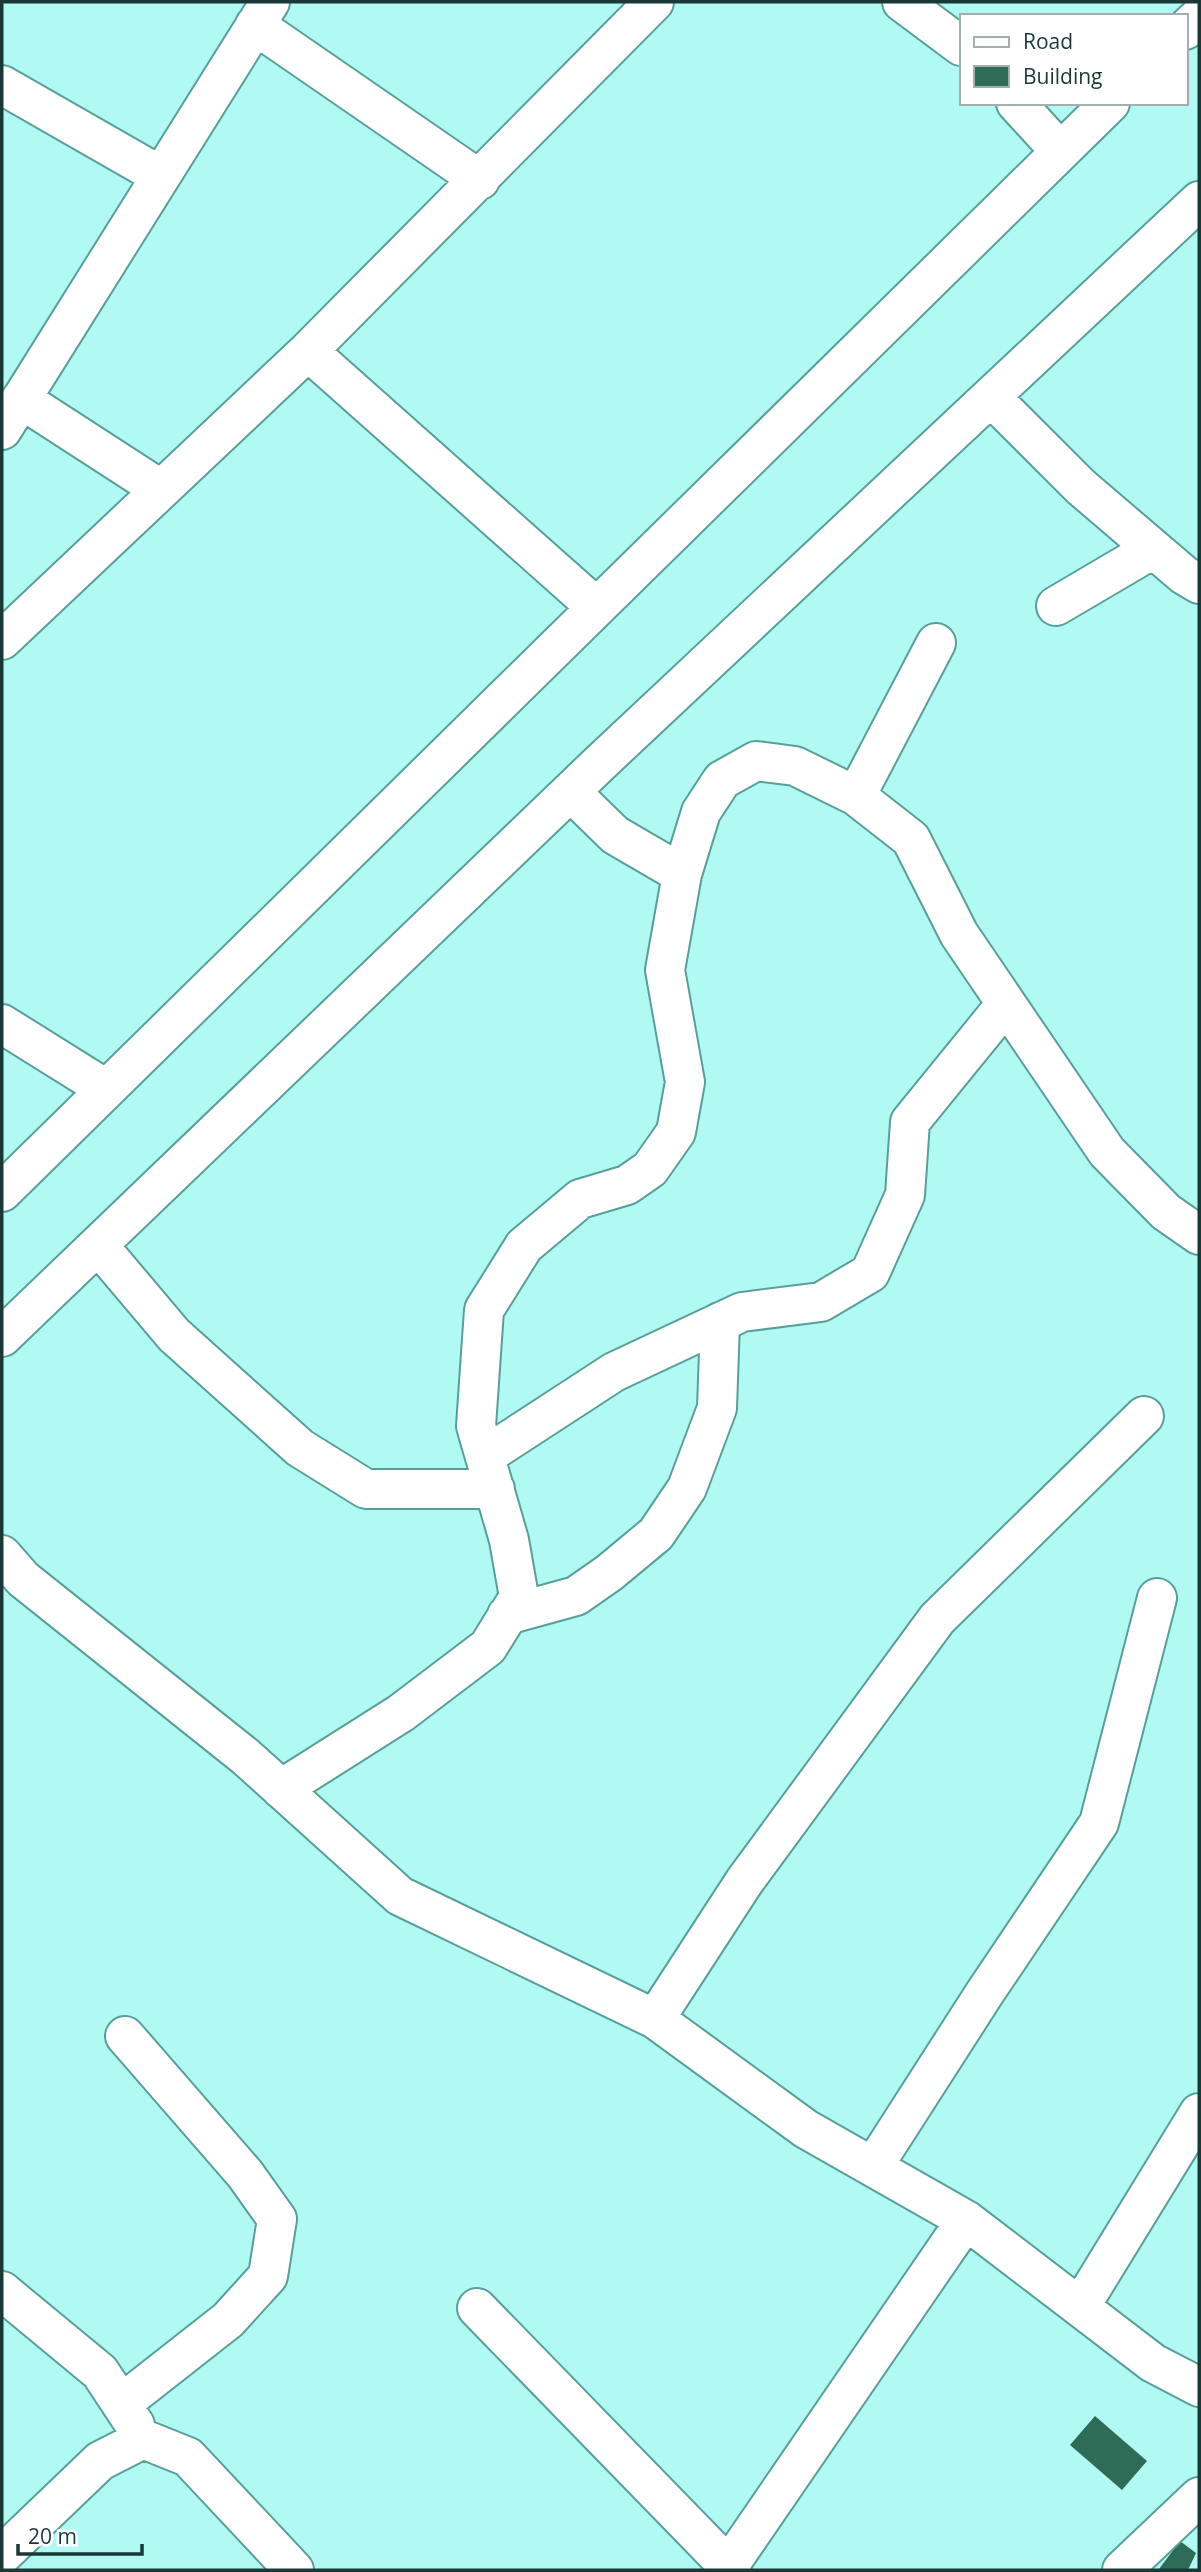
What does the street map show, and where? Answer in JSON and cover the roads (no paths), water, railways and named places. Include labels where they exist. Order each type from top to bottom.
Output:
[{"type":"street","points":[[2,640],[308,351],[654,2]]},
{"type":"street","points":[[902,2],[960,45]]},
{"type":"street","points":[[160,489],[12,414],[262,14],[480,180]]},
{"type":"street","points":[[2,85],[161,176]]},
{"type":"street","points":[[1018,105],[1060,151]]},
{"type":"street","points":[[2,1192],[1108,105]]},
{"type":"street","points":[[2,1338],[571,792],[1199,201]]},
{"type":"street","points":[[308,351],[596,607]]},
{"type":"street","points":[[991,397],[1081,487],[1184,575],[1199,584]]},
{"type":"street","points":[[1055,606],[1153,549]]},
{"type":"street","points":[[856,796],[936,643]]},
{"type":"street","points":[[281,1789],[401,1713],[488,1647],[519,1597],[509,1540],[476,1426],[484,1310],[524,1246],[580,1199],[627,1185],[650,1169],[676,1132],[685,1082],[665,970],[682,874],[701,812],[722,780],[756,761],[795,766],[856,796],[911,839],[959,934],[1107,1152],[1166,1212],[1199,1235]]},
{"type":"street","points":[[571,792],[615,835],[682,874]]},
{"type":"street","points":[[98,1245],[174,1335],[300,1448],[366,1489],[490,1472],[614,1372],[742,1312],[821,1302],[870,1273],[905,1195],[910,1122],[1006,1004]]},
{"type":"street","points":[[2,1024],[106,1089]]},
{"type":"street","points":[[508,1615],[576,1596],[656,1534],[687,1488],[717,1408],[720,1322]]},
{"type":"street","points":[[655,2018],[744,1882],[937,1619],[1144,1416]]},
{"type":"street","points":[[2,1555],[23,1578],[236,1749],[400,1896],[655,2018],[806,2129],[966,2220],[1153,2362],[1199,2387]]},
{"type":"street","points":[[873,2167],[984,1994],[1099,1823],[1157,1598]]},
{"type":"street","points":[[121,2404],[228,2320],[268,2276],[277,2219],[245,2174],[125,2036]]},
{"type":"street","points":[[1080,2308],[1199,2113]]},
{"type":"street","points":[[478,2308],[730,2568],[966,2220]]},
{"type":"street","points":[[2,2291],[100,2372],[143,2439],[188,2458],[294,2570]]},
{"type":"street","points":[[2,2555],[100,2461],[143,2439]]},
{"type":"street","points":[[1122,2570],[1199,2497]]}]
